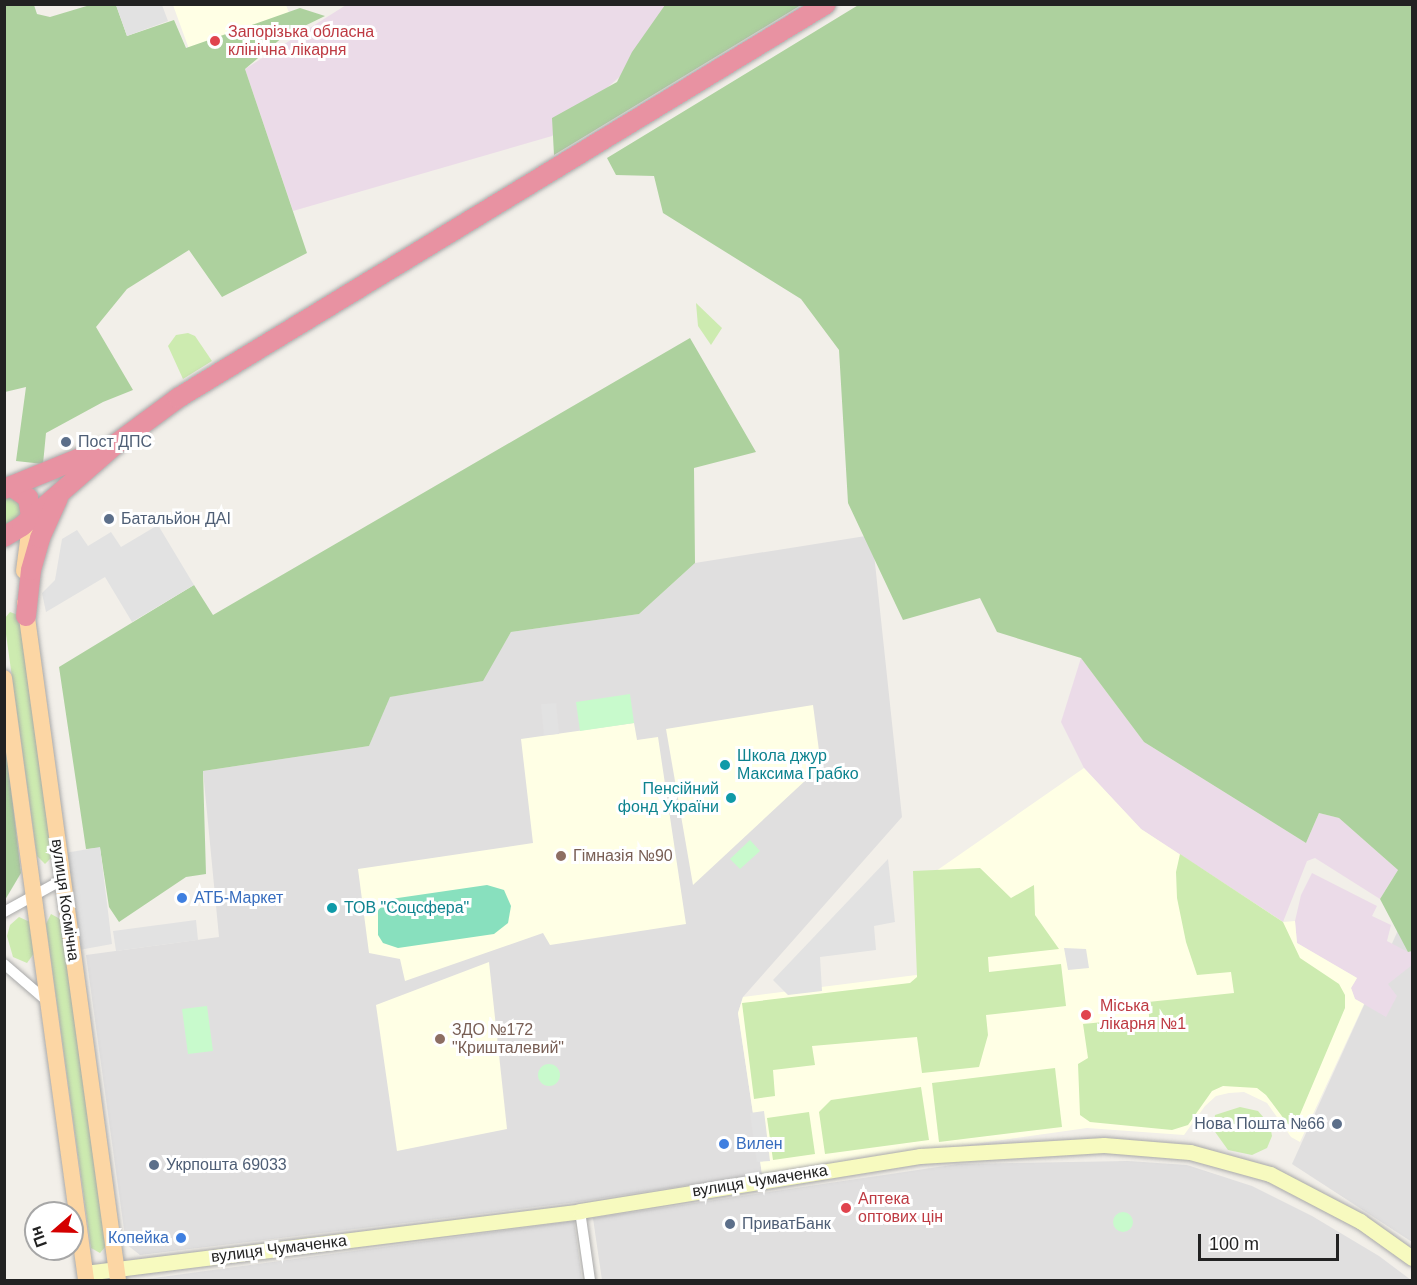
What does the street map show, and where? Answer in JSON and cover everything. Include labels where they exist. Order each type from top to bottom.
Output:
[{"type":"highway","points":[[4,537],[31,518],[117,443],[178,398],[826,4]]},
{"type":"highway","points":[[7,486],[117,443]]},
{"type":"highway","points":[[7,486],[28,498],[31,518]]},
{"type":"highway","points":[[26,616],[40,538],[62,489]]},
{"type":"main road","name":"вулиця Космічна","points":[[31,518],[24,572],[26,616],[117,1275]]},
{"type":"main road","name":"вулиця Космічна","points":[[4,678],[36,893],[86,1277]]},
{"type":"street","points":[[4,912],[62,880]]},
{"type":"street","points":[[4,964],[49,1003]]},
{"type":"street","name":"вулиця Чумаченка","points":[[86,1277],[117,1275],[580,1211],[920,1156],[1104,1145],[1190,1152],[1270,1174],[1360,1221],[1413,1257]]},
{"type":"street","points":[[580,1211],[590,1281]]},
{"type":"shaded area","points":[[116,5],[162,5],[168,21],[127,36]]},
{"type":"shaded area","name":"Запорізька обласна клінічна лікарня","points":[[173,5],[286,5],[293,23],[193,60]]},
{"type":"shaded area","points":[[346,5],[678,5],[664,38],[552,136],[293,211],[245,69]]},
{"type":"shaded area","points":[[158,525],[194,585],[132,622],[105,577],[46,612],[42,593],[55,580],[62,539],[77,530],[88,546],[111,532],[121,547]]},
{"type":"shaded area","points":[[872,535],[902,817],[743,997],[738,1013],[762,1174],[577,1202],[140,1255],[126,1244],[86,955],[219,937],[203,771],[369,746],[389,697],[482,681],[511,632],[639,614],[695,563]]},
{"type":"shaded area","points":[[1081,658],[1144,742],[1306,843],[1319,813],[1339,818],[1398,870],[1380,899],[1315,858],[1307,861],[1283,922],[1141,829],[1084,768],[1061,722]]},
{"type":"shaded area","points":[[556,703],[559,734],[544,735],[541,704]]},
{"type":"shaded area","points":[[813,705],[821,766],[693,885],[666,729]]},
{"type":"shaded area","name":"Гімназія №90","points":[[634,723],[637,740],[658,737],[686,924],[550,945],[543,933],[405,981],[400,959],[369,953],[358,869],[533,843],[521,739]]},
{"type":"shaded area","points":[[1084,768],[1141,829],[1283,922],[1295,921],[1297,943],[1357,978],[1351,988],[1355,999],[1364,1004],[1300,1142],[1291,1137],[1267,1103],[1244,1092],[1216,1096],[1205,1106],[1184,1135],[1087,1128],[762,1174],[738,1013],[743,997],[932,973],[926,878]]},
{"type":"shaded area","points":[[100,847],[112,944],[79,950],[65,853]]},
{"type":"shaded area","points":[[888,859],[895,922],[874,926],[876,950],[820,957],[822,991],[788,995],[773,980]]},
{"type":"shaded area","points":[[1312,873],[1377,906],[1372,916],[1391,925],[1387,941],[1408,952],[1412,951],[1412,965],[1388,984],[1397,996],[1386,1017],[1355,999],[1351,988],[1357,978],[1297,943],[1295,921],[1301,895]]},
{"type":"shaded area","points":[[1409,906],[1412,910],[1412,1242],[1292,1164]]},
{"type":"shaded area","points":[[196,920],[198,940],[116,951],[113,931]]},
{"type":"shaded area","points":[[1064,948],[1086,949],[1089,968],[1068,970]]},
{"type":"shaded area","name":"ЗДО №172 \"Кришталевий\"","points":[[489,962],[507,1129],[397,1151],[376,1005]]},
{"type":"shaded area","points":[[764,1111],[770,1161],[757,1162],[750,1113]]},
{"type":"shaded area","points":[[1128,1161],[1187,1165],[1252,1186],[1312,1216],[1379,1256],[1411,1280],[602,1280],[593,1218],[958,1164]]},
{"type":"shaded area","points":[[574,1221],[582,1280],[139,1280]]},
{"type":"green space","points":[[860,4],[1412,5],[1412,951],[1408,952],[1380,899],[1398,870],[1339,818],[1319,813],[1306,843],[1144,742],[1081,658],[997,632],[980,598],[903,620],[848,503],[839,350],[801,299],[663,213],[654,176],[616,175],[607,158]]},
{"type":"green space","points":[[5,5],[34,5],[37,14],[50,17],[90,5],[116,5],[127,36],[174,20],[186,48],[300,8],[325,16],[284,36],[245,69],[307,253],[222,297],[189,250],[127,289],[96,327],[133,390],[103,402],[46,433],[43,464],[16,461],[26,387],[5,392]]},
{"type":"green space","points":[[665,5],[801,5],[554,155],[552,118],[617,82],[632,52]]},
{"type":"green space","points":[[696,303],[722,328],[711,345],[698,326]]},
{"type":"green space","points":[[188,333],[195,336],[212,361],[183,379],[168,346],[176,335]]},
{"type":"green space","points":[[690,338],[756,452],[694,468],[695,563],[639,614],[511,632],[483,681],[390,697],[369,746],[203,771],[206,874],[186,877],[119,922],[109,907],[100,848],[86,849],[59,667],[194,585],[213,615]]},
{"type":"green space","points":[[5,498],[18,499],[24,516],[5,532]]},
{"type":"green space","points":[[10,612],[18,615],[20,623],[52,857],[45,864],[37,856],[5,627],[5,618]]},
{"type":"green space","points":[[630,694],[634,723],[580,731],[576,702]]},
{"type":"green space","points":[[4,730],[21,873],[5,900],[4,899]]},
{"type":"green space","points":[[750,840],[760,851],[740,869],[730,859]]},
{"type":"green space","points":[[1180,854],[1283,922],[1300,958],[1339,984],[1345,995],[1345,1008],[1293,1131],[1266,1095],[1257,1088],[1223,1086],[1212,1091],[1188,1125],[1172,1130],[1090,1122],[1080,1115],[1078,1064],[1088,1058],[1083,1024],[1134,1019],[1136,1031],[1150,1029],[1148,1002],[1234,993],[1231,972],[1197,975],[1186,942],[1177,898],[1176,872]]},
{"type":"green space","points":[[980,868],[1011,898],[1034,885],[1035,915],[1059,949],[988,957],[989,972],[1061,964],[1066,1006],[986,1015],[988,1035],[979,1067],[922,1073],[917,1037],[812,1046],[815,1065],[773,1070],[775,1096],[754,1099],[742,1003],[910,983],[917,977],[913,871]]},
{"type":"green space","points":[[487,885],[504,890],[511,906],[508,923],[494,934],[398,948],[383,943],[378,935],[378,910],[391,899]]},
{"type":"green space","points":[[51,914],[62,920],[106,1246],[100,1253],[91,1248],[46,924]]},
{"type":"green space","points":[[19,917],[30,922],[35,952],[27,963],[13,957],[7,936],[10,925]]},
{"type":"green space","points":[[207,1006],[213,1051],[188,1054],[182,1009]]},
{"type":"green space","points":[[549,1064],[557,1067],[560,1075],[557,1083],[549,1086],[541,1083],[538,1075],[541,1067]]},
{"type":"green space","points":[[1055,1068],[1062,1127],[939,1142],[932,1083]]},
{"type":"green space","points":[[921,1087],[929,1140],[825,1154],[819,1112],[831,1100]]},
{"type":"green space","points":[[1240,1107],[1258,1111],[1270,1125],[1272,1136],[1267,1148],[1252,1155],[1228,1150],[1213,1129],[1215,1115]]},
{"type":"green space","points":[[809,1112],[815,1154],[773,1160],[767,1118]]},
{"type":"green space","points":[[1123,1212],[1130,1215],[1133,1222],[1130,1229],[1123,1232],[1116,1229],[1113,1222],[1116,1215]]},
{"type":"place","name":"Запорізька обласна клінічна лікарня","points":[[215,41]]},
{"type":"place","name":"Пост ДПС","points":[[66,442]]},
{"type":"place","name":"Батальйон ДАI","points":[[109,519]]},
{"type":"place","name":"Школа джур Максима Грабко","points":[[725,765]]},
{"type":"place","name":"Пенсійний фонд України","points":[[731,798]]},
{"type":"place","name":"Гімназія №90","points":[[561,856]]},
{"type":"place","name":"АТБ-Маркет","points":[[182,898]]},
{"type":"place","name":"ТОВ \"Соцсфера\"","points":[[332,908]]},
{"type":"place","name":"Міська лікарня №1","points":[[1086,1015]]},
{"type":"place","name":"ЗДО №172 \"Кришталевий\"","points":[[440,1039]]},
{"type":"place","name":"Нова Пошта №66","points":[[1337,1124]]},
{"type":"place","name":"Вилен","points":[[724,1144]]},
{"type":"place","name":"Укрпошта 69033","points":[[154,1165]]},
{"type":"place","name":"Аптека оптових цін","points":[[846,1208]]},
{"type":"place","name":"ПриватБанк","points":[[730,1224]]},
{"type":"place","name":"Копейка","points":[[181,1238]]}]
